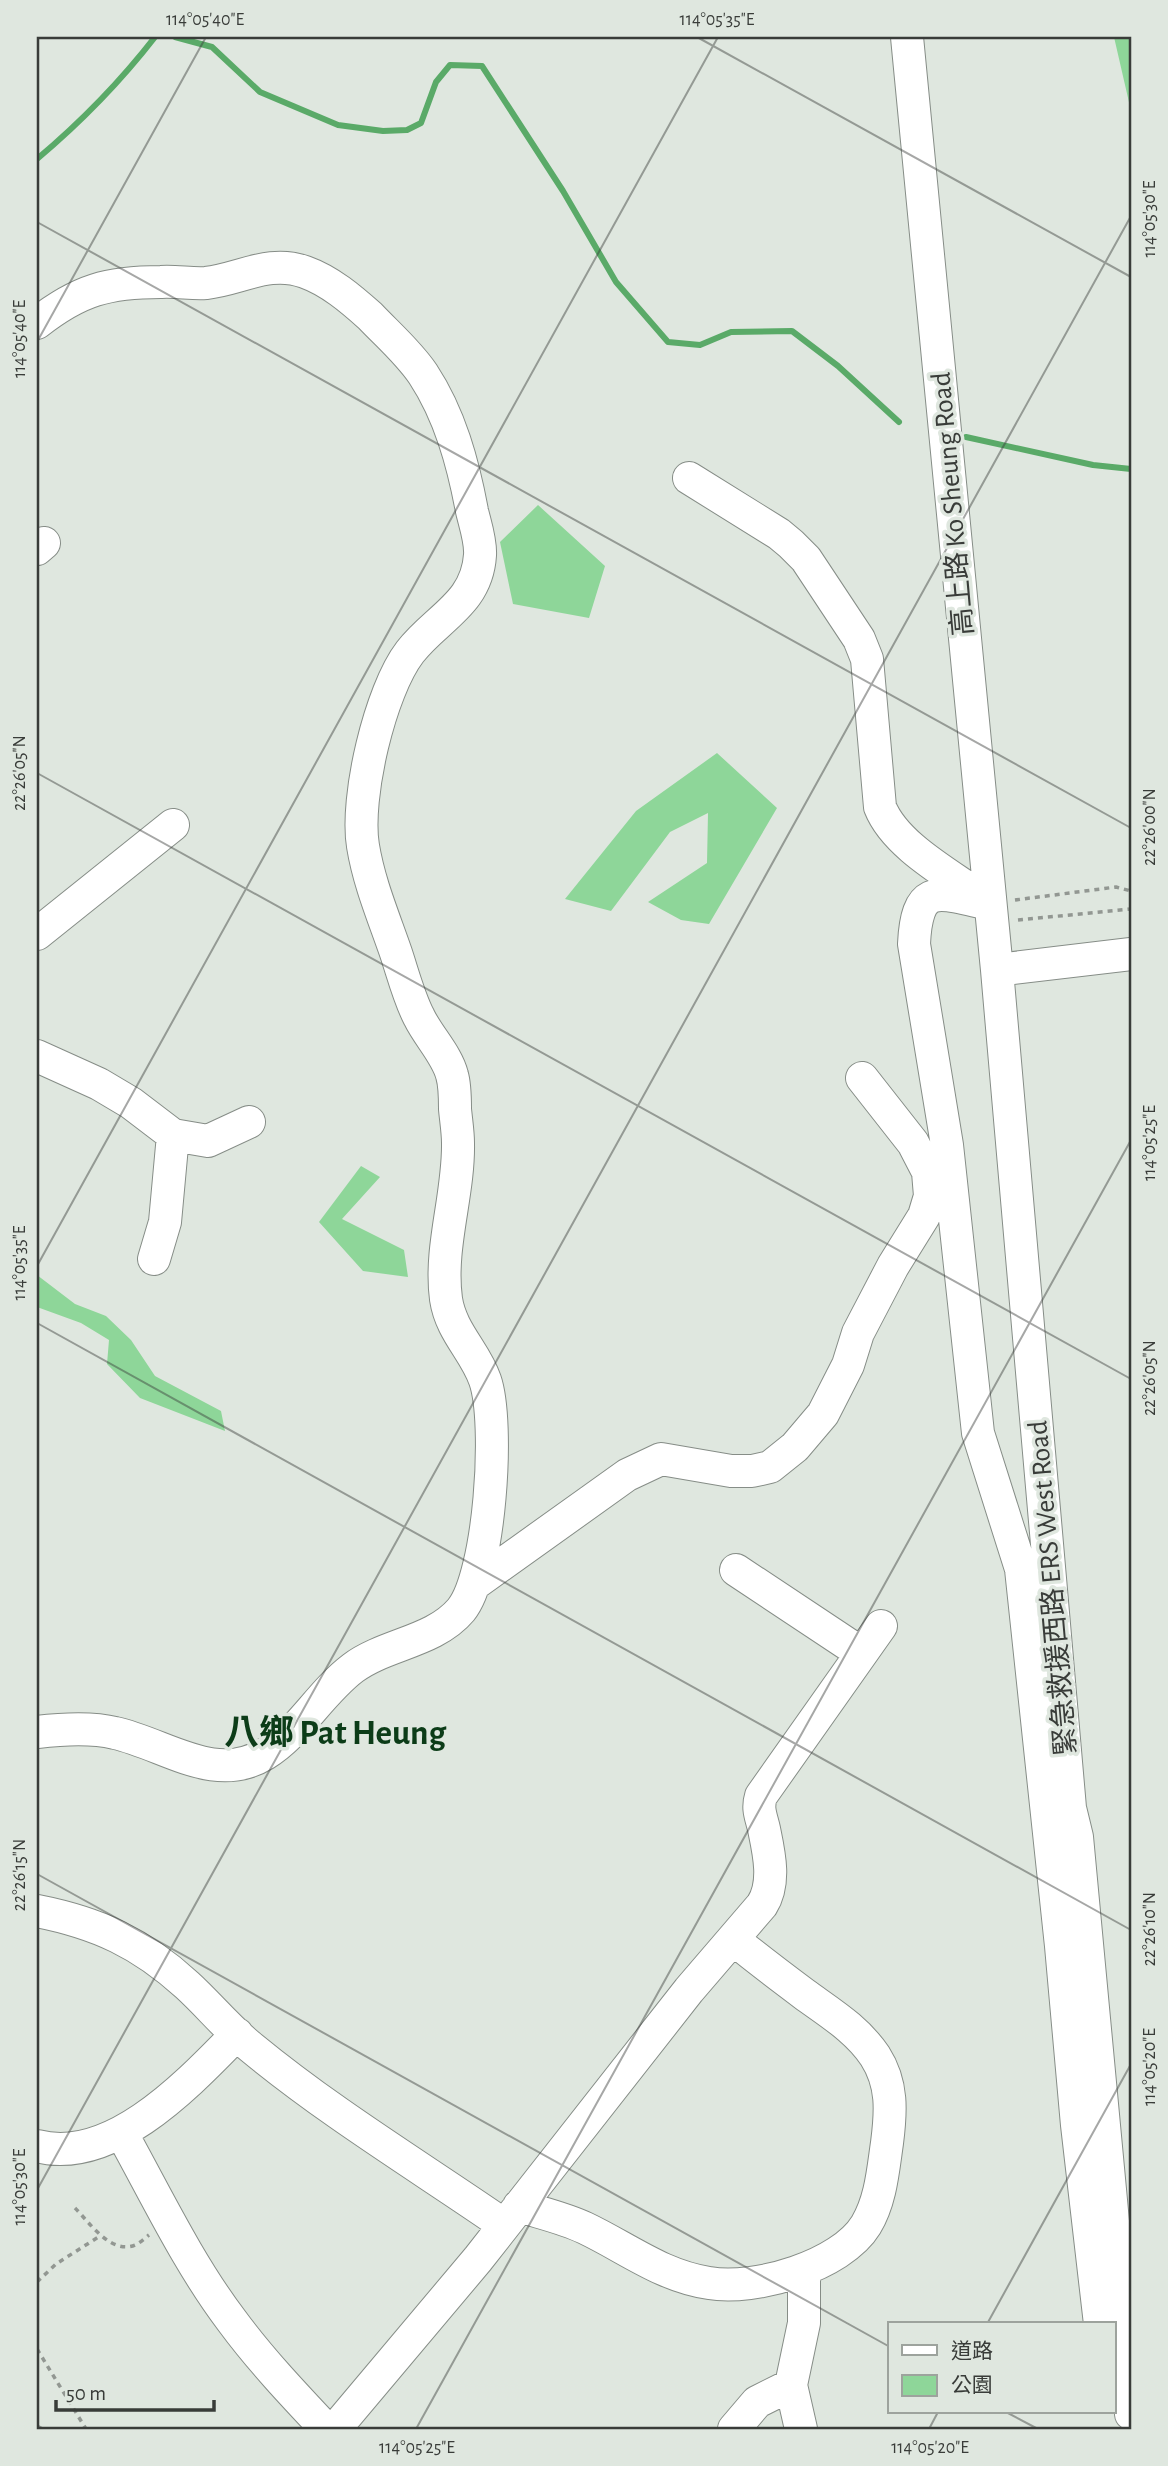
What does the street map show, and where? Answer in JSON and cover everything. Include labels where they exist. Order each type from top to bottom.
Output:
[{"type":"street","name":"高上路 Ko Sheung Road","points":[[907,37],[997,970]]},
{"type":"street","points":[[37,323],[60,305],[85,292],[116,285],[208,283],[263,268],[301,270],[352,299],[406,352],[424,375],[448,418],[468,489],[480,554],[470,592],[408,654],[384,702],[364,783],[360,816],[370,879],[416,1013],[452,1074],[459,1146],[445,1260],[447,1302],[456,1330],[483,1373],[492,1405],[494,1442],[483,1547],[476,1583],[463,1608],[447,1623],[369,1657],[349,1671],[330,1687],[272,1750],[250,1763],[226,1767],[195,1761],[151,1743],[111,1731],[37,1732]]},
{"type":"street","points":[[689,478],[779,534],[806,559],[864,649],[880,807],[885,820],[896,833],[990,913]]},
{"type":"street","points":[[37,934],[173,825]]},
{"type":"street","points":[[990,913],[944,894],[933,895],[921,905],[915,925],[914,944],[947,1145],[978,1433],[1021,1569],[1077,2125],[1100,2322]]},
{"type":"street","points":[[997,970],[1131,954]]},
{"type":"street","name":"緊急救援西路 ERS West Road","points":[[997,970],[1070,1808],[1077,1837],[1121,2183],[1131,2414]]},
{"type":"street","points":[[37,1056],[99,1084],[131,1103],[173,1135],[208,1141],[249,1122]]},
{"type":"street","points":[[476,1583],[627,1475],[661,1459],[731,1471],[771,1467],[795,1447],[823,1414],[848,1365],[858,1333],[923,1216],[930,1196],[928,1172],[914,1143],[862,1078]]},
{"type":"street","points":[[154,1259],[165,1222],[173,1135]]},
{"type":"street","points":[[736,1570],[862,1653]]},
{"type":"street","points":[[335,2429],[512,2216],[689,1990],[769,1895],[771,1876],[759,1810],[761,1796],[881,1626]]},
{"type":"street","points":[[37,1911],[102,1928],[129,1942],[187,1986],[251,2048],[357,2125],[512,2216],[582,2226],[668,2273],[711,2284],[757,2284],[804,2270],[846,2245],[866,2226],[882,2179],[891,2096],[877,2059],[860,2036],[766,1967],[733,1939]]},
{"type":"street","points":[[37,2146],[66,2151],[121,2133],[147,2116],[197,2074],[237,2034]]},
{"type":"street","points":[[121,2133],[202,2278],[231,2320],[271,2371],[326,2429]]},
{"type":"street","points":[[802,2429],[791,2385],[804,2323],[804,2270]]},
{"type":"street","points":[[734,2429],[757,2402],[791,2385]]},
{"type":"path","points":[[990,913],[1116,887],[1131,891]]},
{"type":"path","points":[[990,913],[1131,909]]},
{"type":"path","points":[[75,2208],[101,2236],[125,2247],[134,2245],[172,2222]]},
{"type":"path","points":[[37,2282],[56,2264],[101,2236]]},
{"type":"path","points":[[37,2348],[86,2429]]},
{"type":"green space","points":[[1114,37],[1131,37],[1131,111]]},
{"type":"green space","points":[[538,505],[605,566],[589,618],[513,604],[500,542]]},
{"type":"green space","points":[[717,753],[777,808],[709,924],[681,920],[648,902],[707,863],[708,813],[670,832],[611,911],[565,899],[636,811]]},
{"type":"green space","points":[[361,1166],[380,1177],[342,1219],[404,1250],[408,1277],[363,1271],[319,1222]]},
{"type":"green space","points":[[37,1275],[75,1304],[106,1316],[131,1340],[155,1376],[221,1411],[225,1431],[140,1398],[107,1364],[109,1340],[81,1323],[37,1307]]},
{"type":"waterway","points":[[37,159],[99,101],[155,37]]},
{"type":"waterway","points":[[175,37],[212,47],[260,92],[338,125],[383,131],[407,130],[421,123],[436,82],[450,65],[482,66],[563,191],[616,282],[668,342],[700,345],[731,332],[792,331],[838,366],[899,422]]},
{"type":"waterway","points":[[966,437],[1093,465],[1131,469]]},
{"type":"district","name":"八鄉 Pat Heung","points":[[335,1732]]}]
